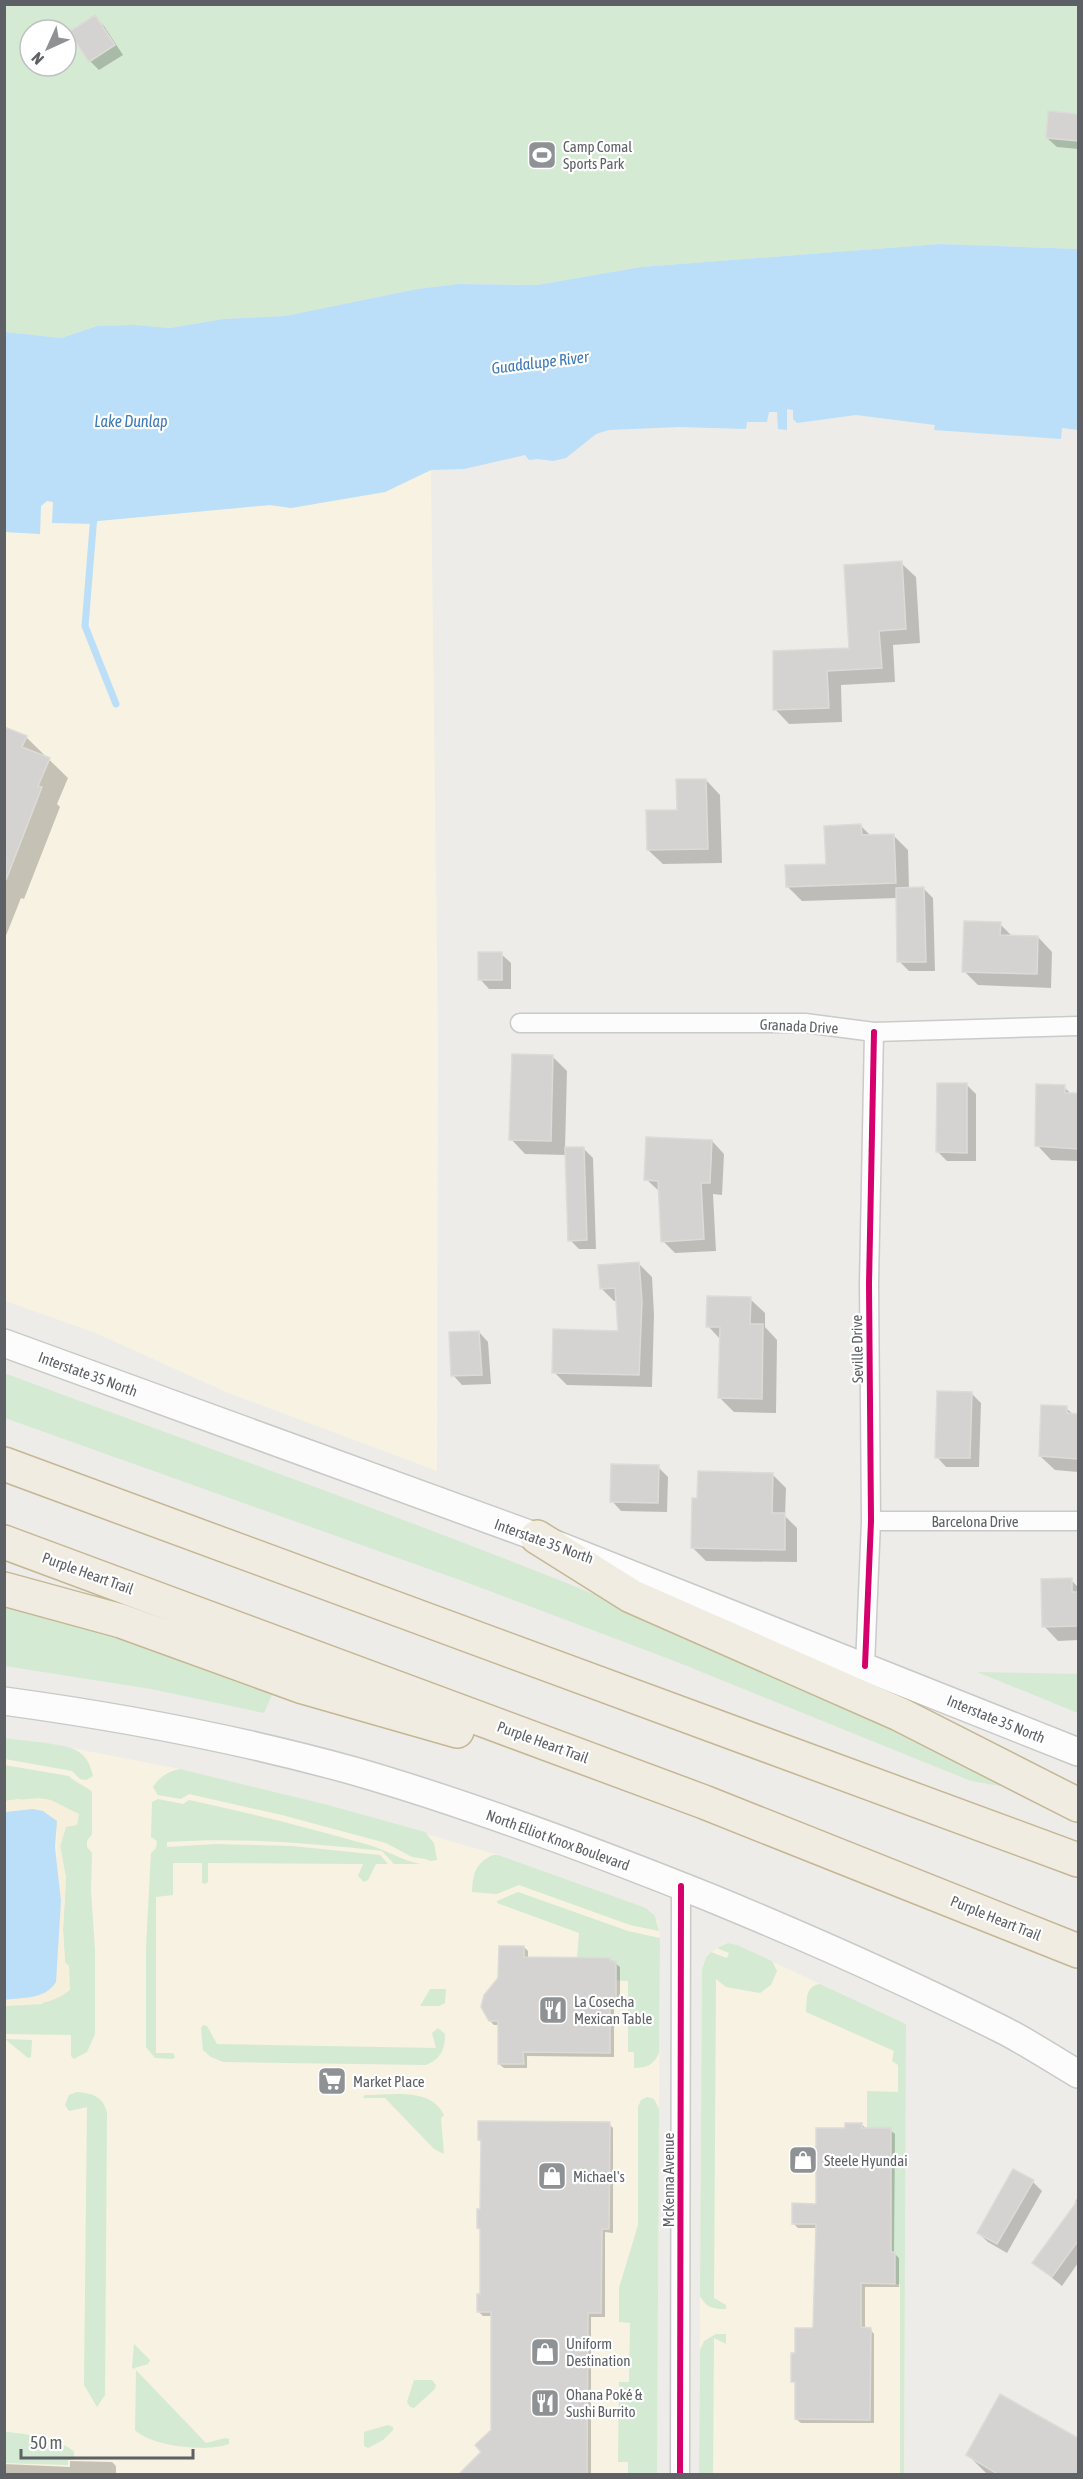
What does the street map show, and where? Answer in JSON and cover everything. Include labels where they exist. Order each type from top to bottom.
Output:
[{"type":"highway","points":[[4,1464],[1078,1860]]},
{"type":"highway","points":[[537,1537],[631,1596],[899,1714],[1078,1805]]},
{"type":"highway","name":"Purple Heart Trail","points":[[4,1542],[704,1802],[1078,1951]]},
{"type":"highway","points":[[4,1589],[121,1621],[303,1687],[704,1802]]},
{"type":"main road","name":"Interstate 35 North","points":[[4,1343],[537,1537],[1078,1752]]},
{"type":"main road","name":"North Elliot Knox Boulevard","points":[[4,1701],[196,1733],[352,1771],[516,1822],[681,1886],[818,1943],[1001,2029],[1078,2074]]},
{"type":"street","name":"Granada Drive","points":[[520,1023],[805,1023],[874,1032],[1078,1026]]},
{"type":"street","name":"Seville Drive","points":[[865,1666],[871,1521],[869,1284],[874,1032]]},
{"type":"street","name":"Barcelona Drive","points":[[871,1521],[1078,1521]]},
{"type":"street","name":"McKenna Avenue","points":[[680,2475],[681,1886]]},
{"type":"shaded area","points":[[431,470],[438,1036],[437,1471],[226,1392],[93,1332],[5,1301],[4,532],[40,533],[41,506],[47,501],[53,501],[94,524],[98,521],[270,505],[291,508],[385,492]]},
{"type":"shaded area","name":"Market Place","points":[[5,1738],[72,1748],[180,1769],[328,1805],[498,1855],[646,1908],[651,1912],[658,1921],[660,1938],[657,2474],[5,2474]]},
{"type":"shaded area","name":"Steele Hyundai","points":[[728,1943],[737,1945],[906,2024],[904,2474],[699,2474],[702,1970],[706,1956]]},
{"type":"green space","name":"Camp Comal Sports Park","points":[[4,5],[1078,5],[1078,249],[940,244],[641,267],[537,285],[460,284],[417,289],[285,316],[223,319],[170,328],[134,325],[97,326],[61,338],[5,332]]},
{"type":"green space","points":[[4,1373],[443,1535],[617,1604],[779,1673],[1002,1782],[1000,1786],[971,1781],[677,1662],[471,1584],[5,1418]]},
{"type":"green space","points":[[5,1606],[156,1650],[274,1690],[264,1713],[151,1689],[5,1666]]},
{"type":"green space","points":[[977,1672],[1078,1674],[1078,1713]]},
{"type":"green space","points":[[5,1738],[55,1744],[73,1749],[87,1760],[93,1776],[86,1780],[80,1779],[72,1771],[5,1759]]},
{"type":"green space","points":[[4,1765],[69,1776],[92,1792],[92,1834],[87,1841],[87,1847],[92,1853],[95,2034],[87,2052],[74,2059],[71,2056],[71,2035],[5,2034],[5,2006],[42,2004],[65,1962],[63,1930],[66,1878],[60,1846],[66,1826],[77,1825],[19,1799],[5,1801]]},
{"type":"green space","points":[[180,1769],[328,1805],[425,1832],[434,1843],[437,1860],[430,1861],[412,1857],[386,1843],[282,1815],[189,1794],[181,1799],[158,1795],[153,1787],[155,1783],[172,1771]]},
{"type":"green space","points":[[158,1799],[183,1804],[189,1800],[279,1821],[369,1845],[421,1864],[394,1864],[382,1851],[328,1846],[248,1841],[167,1842],[167,1847],[215,1844],[292,1846],[380,1855],[388,1864],[376,1864],[368,1880],[364,1882],[358,1876],[363,1864],[208,1863],[208,1882],[205,1884],[202,1883],[202,1863],[173,1863],[173,1895],[156,1897],[156,2053],[173,2053],[175,2057],[173,2059],[155,2058],[146,2047],[146,1947],[151,1853],[156,1848],[157,1841],[151,1837],[152,1802]]},
{"type":"green space","points":[[493,1855],[646,1908],[655,1916],[659,1931],[630,1925],[519,1885],[497,1894],[472,1892],[476,1870],[482,1862]]},
{"type":"green space","points":[[518,1892],[628,1931],[660,1938],[659,2053],[652,2063],[634,2068],[634,2052],[628,2052],[628,1981],[610,1980],[610,1958],[577,1958],[579,1933],[497,1903]]},
{"type":"green space","points":[[728,1943],[772,1961],[777,1971],[771,1985],[760,1993],[726,1987],[716,1979],[714,2298],[726,2305],[726,2309],[718,2309],[705,2303],[700,2296],[702,1970],[706,1957],[711,1952],[727,1958],[729,1953],[717,1948]]},
{"type":"green space","points":[[820,1984],[906,2024],[904,2474],[900,2474],[900,2284],[895,2284],[895,2252],[891,2252],[890,2128],[867,2128],[867,2091],[898,2092],[898,2065],[892,2061],[894,2051],[806,2012],[809,1990]]},
{"type":"green space","points":[[430,1989],[446,1989],[445,2003],[439,2006],[420,2006]]},
{"type":"green space","points":[[203,2025],[207,2026],[217,2044],[436,2048],[432,2033],[438,2028],[445,2034],[445,2039],[439,2057],[426,2065],[223,2062],[211,2057],[203,2050],[201,2028]]},
{"type":"green space","points":[[5,2039],[32,2040],[31,2057],[28,2058]]},
{"type":"green space","points":[[77,2092],[97,2097],[103,2103],[107,2113],[105,2395],[97,2407],[84,2385],[87,2107],[69,2111],[65,2105],[69,2095]]},
{"type":"green space","points":[[409,2094],[430,2100],[444,2115],[441,2118],[444,2154],[434,2149],[385,2098],[365,2098],[363,2097],[365,2095]]},
{"type":"green space","points":[[647,2097],[654,2099],[659,2109],[657,2474],[628,2474],[628,2462],[618,2462],[619,2382],[629,2382],[630,2323],[619,2322],[619,2288],[638,2225],[638,2107],[641,2100]]},
{"type":"green space","points":[[716,2334],[726,2334],[726,2344],[714,2338],[713,2474],[699,2474],[700,2350],[704,2341]]},
{"type":"green space","points":[[134,2344],[150,2360],[148,2364],[134,2368],[136,2370],[132,2368]]},
{"type":"green space","points":[[136,2370],[206,2443],[225,2438],[229,2439],[229,2444],[194,2448],[166,2444],[143,2436],[135,2430]]},
{"type":"green space","points":[[414,2380],[432,2380],[436,2385],[435,2389],[414,2408],[410,2407],[407,2402]]},
{"type":"green space","points":[[388,2425],[393,2427],[393,2430],[383,2440],[368,2448],[364,2446],[364,2432]]},
{"type":"green space","points":[[5,2433],[62,2444],[74,2452],[74,2460],[68,2460],[68,2465],[5,2463]]},
{"type":"sand","points":[[39,1798],[51,1800],[79,1814],[77,1825],[66,1827],[60,1846],[66,1878],[63,1930],[70,1990],[46,2002],[5,2006],[4,2000],[42,1995],[57,1869],[57,1832],[51,1815],[45,1812],[28,1810],[4,1812],[5,1801]]},
{"type":"water","name":"Lake Dunlap","points":[[940,244],[1078,249],[1078,430],[1062,428],[1061,439],[934,430],[935,425],[856,415],[797,423],[793,419],[793,410],[787,409],[787,430],[778,429],[777,412],[769,412],[767,422],[747,422],[746,429],[679,427],[609,430],[596,434],[566,458],[553,461],[529,460],[525,455],[464,469],[431,470],[385,492],[291,508],[270,505],[98,521],[94,524],[52,523],[53,502],[47,501],[41,506],[40,534],[5,532],[5,332],[61,338],[97,326],[134,325],[170,328],[223,319],[285,316],[417,289],[459,284],[537,285],[641,267]]},
{"type":"water","points":[[33,1809],[43,1811],[57,1821],[55,1847],[61,1901],[56,1982],[40,1995],[5,2000],[5,1812]]},
{"type":"building","points":[[95,15],[115,45],[89,62],[78,46],[78,26]]},
{"type":"building","points":[[1048,111],[1078,114],[1078,141],[1046,138]]},
{"type":"building","points":[[902,561],[906,629],[879,631],[882,668],[827,671],[829,708],[773,710],[773,651],[849,648],[844,565]]},
{"type":"building","points":[[4,727],[27,736],[22,747],[50,758],[38,786],[42,787],[6,880]]},
{"type":"building","points":[[676,779],[706,779],[708,849],[647,850],[646,810],[677,810]]},
{"type":"building","points":[[861,824],[862,835],[894,834],[896,883],[786,887],[785,865],[826,864],[824,826]]},
{"type":"building","points":[[924,887],[926,962],[897,962],[896,888]]},
{"type":"building","points":[[964,921],[1001,922],[1000,935],[1038,936],[1037,974],[962,972]]},
{"type":"building","points":[[478,952],[502,952],[502,980],[478,980]]},
{"type":"building","points":[[512,1054],[553,1055],[551,1141],[509,1140]]},
{"type":"building","points":[[937,1083],[967,1083],[967,1153],[936,1152]]},
{"type":"building","points":[[1036,1084],[1065,1085],[1065,1093],[1078,1093],[1078,1149],[1035,1146]]},
{"type":"building","points":[[646,1137],[712,1140],[710,1183],[701,1183],[704,1239],[661,1242],[658,1181],[644,1180]]},
{"type":"building","points":[[565,1147],[584,1147],[587,1240],[568,1241]]},
{"type":"building","points":[[639,1262],[642,1301],[639,1375],[552,1373],[553,1329],[618,1331],[615,1288],[600,1289],[598,1265]]},
{"type":"building","points":[[707,1296],[751,1297],[750,1324],[763,1324],[762,1399],[718,1398],[720,1327],[706,1327]]},
{"type":"building","points":[[479,1331],[482,1375],[451,1376],[449,1332]]},
{"type":"building","points":[[937,1391],[972,1392],[970,1458],[935,1458]]},
{"type":"building","points":[[1041,1405],[1067,1406],[1067,1413],[1078,1414],[1078,1459],[1039,1456]]},
{"type":"building","points":[[611,1464],[659,1465],[658,1503],[610,1502]]},
{"type":"building","points":[[698,1471],[773,1473],[772,1513],[785,1513],[785,1550],[691,1548],[692,1498],[697,1498]]},
{"type":"building","points":[[1072,1578],[1072,1592],[1078,1592],[1078,1626],[1042,1627],[1041,1579]]},
{"type":"building","name":"La Cosecha Mexican Table","points":[[499,1946],[524,1946],[524,1957],[610,1958],[610,1961],[616,1961],[616,1999],[610,1999],[610,2053],[523,2052],[524,2064],[498,2064],[498,2021],[489,2021],[481,2007],[484,1995],[498,1978]]},
{"type":"building","points":[[478,2121],[610,2122],[609,2229],[602,2229],[601,2313],[588,2313],[587,2475],[458,2475],[481,2452],[475,2445],[491,2430],[491,2312],[477,2312],[477,2294],[480,2294],[480,2229],[477,2228],[477,2209],[480,2209],[481,2140],[478,2140]]},
{"type":"building","points":[[845,2123],[862,2123],[862,2128],[891,2128],[891,2252],[895,2252],[895,2284],[861,2283],[861,2327],[871,2328],[870,2420],[795,2419],[795,2382],[791,2382],[791,2353],[795,2353],[795,2328],[813,2328],[816,2224],[792,2224],[792,2203],[816,2204],[816,2128],[845,2128]]},
{"type":"building","points":[[1013,2169],[1034,2180],[997,2244],[977,2233]]},
{"type":"building","points":[[1078,2200],[1078,2241],[1052,2277],[1032,2263]]},
{"type":"building","points":[[1000,2394],[1078,2438],[1078,2475],[999,2475],[966,2455]]},
{"type":"waterway","points":[[94,515],[85,626],[116,704]]},
{"type":"cycle path","points":[[865,1666],[871,1521],[869,1284],[874,1032]]},
{"type":"cycle path","points":[[680,2474],[681,1886]]},
{"type":"place","name":"Camp Comal Sports Park","points":[[542,155]]},
{"type":"place","name":"La Cosecha Mexican Table","points":[[553,2010]]},
{"type":"place","name":"Market Place","points":[[332,2081]]},
{"type":"place","name":"Steele Hyundai","points":[[803,2160]]},
{"type":"place","name":"Michael's","points":[[552,2176]]},
{"type":"place","name":"Uniform Destination","points":[[545,2352]]},
{"type":"place","name":"Ohana Poké & Sushi Burrito","points":[[545,2403]]},
{"type":"water label","name":"Guadalupe River","points":[[540,362]]}]
